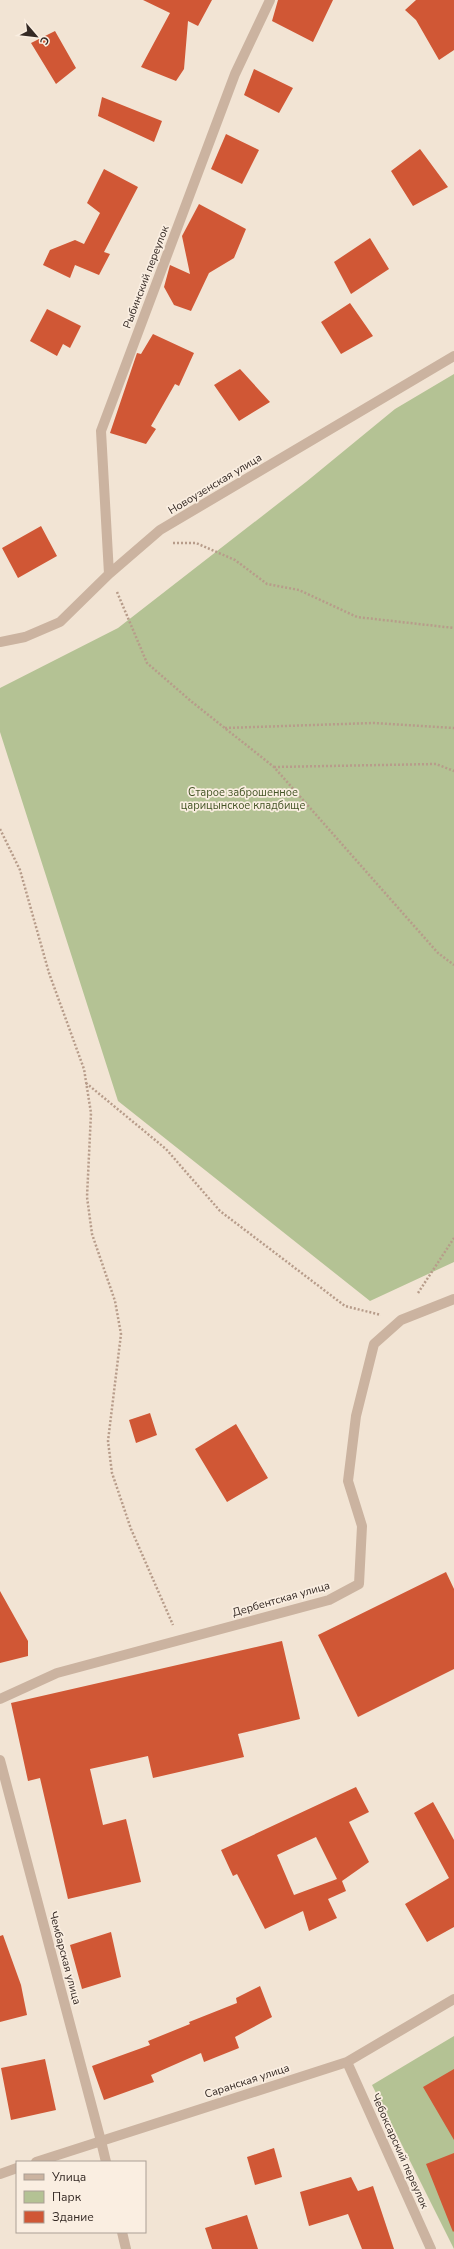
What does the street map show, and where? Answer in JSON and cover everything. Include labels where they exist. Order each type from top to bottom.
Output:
[{"type":"street","name":"Рыбинский переулок","points":[[109,574],[101,431],[235,74],[270,0]]},
{"type":"street","name":"Новоузенская улица","points":[[0,642],[25,637],[60,622],[109,574],[160,530],[454,356]]},
{"type":"street","name":"Дербентская улица","points":[[0,1700],[57,1673],[329,1600],[359,1584],[362,1526],[348,1481],[356,1416],[374,1344],[401,1320],[454,1300]]},
{"type":"street","name":"Чембарская улица","points":[[0,1760],[106,2161]]},
{"type":"street","name":"Саранская улица","points":[[39,2161],[347,2062],[454,1999]]},
{"type":"street","name":"Чебоксарский переулок","points":[[347,2062],[431,2249]]},
{"type":"street","points":[[0,2174],[16,2168]]},
{"type":"street","points":[[122,2233],[126,2249]]},
{"type":"path","points":[[145,544],[196,543],[235,560],[267,584],[299,590],[357,617],[454,628]]},
{"type":"path","points":[[109,574],[147,663],[274,767],[438,953],[454,965]]},
{"type":"path","points":[[225,728],[373,723],[454,728]]},
{"type":"path","points":[[274,767],[436,764],[454,771]]},
{"type":"path","points":[[0,829],[20,870],[49,973],[84,1069],[91,1113],[87,1197],[92,1234],[115,1301],[121,1334],[108,1441],[112,1473],[131,1529],[180,1640]]},
{"type":"path","points":[[86,1083],[166,1149],[220,1210],[345,1306],[401,1320]]},
{"type":"path","points":[[417,1295],[454,1238]]},
{"type":"green space","name":"Старое заброшенное царицынское кладбище","points":[[454,374],[454,1262],[370,1301],[118,1101],[0,732],[0,688],[118,628],[306,482],[395,409]]},
{"type":"green space","points":[[454,2036],[454,2249],[372,2085]]},
{"type":"building","points":[[143,0],[212,0],[198,26],[188,21],[184,69],[176,81],[141,67],[170,13]]},
{"type":"building","points":[[278,0],[333,0],[313,42],[272,21]]},
{"type":"building","points":[[416,0],[454,0],[454,50],[439,60],[416,20],[405,10]]},
{"type":"building","points":[[55,31],[76,68],[56,84],[31,43]]},
{"type":"building","points":[[254,69],[293,88],[279,113],[244,95]]},
{"type":"building","points":[[102,97],[162,121],[154,142],[98,116]]},
{"type":"building","points":[[226,134],[259,150],[242,184],[211,169]]},
{"type":"building","points":[[420,149],[448,187],[413,206],[391,171]]},
{"type":"building","points":[[104,169],[138,187],[104,252],[110,254],[99,275],[75,265],[70,278],[43,265],[50,250],[75,240],[84,244],[100,213],[87,203]]},
{"type":"building","points":[[199,204],[246,229],[234,258],[209,273],[191,311],[174,305],[164,287],[170,265],[190,274],[182,236]]},
{"type":"building","points":[[370,238],[389,269],[351,294],[334,262]]},
{"type":"building","points":[[350,303],[373,336],[341,354],[321,322]]},
{"type":"building","points":[[47,309],[81,326],[70,348],[63,344],[57,356],[30,341]]},
{"type":"building","points":[[153,334],[194,353],[179,386],[175,384],[151,426],[156,429],[146,444],[110,433],[137,353],[141,354]]},
{"type":"building","points":[[240,369],[270,402],[239,421],[214,385]]},
{"type":"building","points":[[41,526],[57,556],[18,578],[2,548]]},
{"type":"building","points":[[150,1413],[157,1435],[136,1443],[129,1420]]},
{"type":"building","points":[[236,1424],[268,1478],[227,1502],[195,1449]]},
{"type":"building","points":[[446,1572],[454,1589],[454,1669],[358,1717],[318,1635]]},
{"type":"building","points":[[0,1591],[28,1641],[28,1656],[0,1663]]},
{"type":"building","points":[[282,1641],[300,1719],[238,1734],[244,1757],[153,1778],[148,1756],[90,1769],[103,1825],[126,1819],[141,1882],[68,1899],[40,1778],[28,1781],[11,1703]]},
{"type":"building","points":[[356,1787],[369,1812],[349,1822],[369,1862],[342,1881],[346,1891],[328,1899],[337,1918],[309,1931],[303,1911],[265,1929],[237,1874],[233,1876],[221,1850]],"holes":[[[316,1837],[337,1879],[294,1895],[277,1855]]]},
{"type":"building","points":[[433,1802],[454,1840],[454,1927],[427,1942],[405,1904],[449,1878],[414,1813]]},
{"type":"building","points":[[111,1932],[121,1977],[82,1989],[70,1945]]},
{"type":"building","points":[[3,1935],[21,1985],[27,2015],[0,2022],[0,1936]]},
{"type":"building","points":[[260,1986],[272,2017],[235,2037],[239,2048],[204,2062],[201,2053],[151,2075],[154,2082],[104,2100],[92,2066],[150,2045],[148,2041],[190,2024],[189,2022],[237,2003],[236,1998]]},
{"type":"building","points":[[45,2059],[56,2110],[11,2120],[1,2068]]},
{"type":"building","points":[[454,2069],[454,2140],[423,2087]]},
{"type":"building","points":[[274,2148],[282,2177],[255,2185],[247,2157]]},
{"type":"building","points":[[454,2153],[454,2231],[453,2232],[426,2164]]},
{"type":"building","points":[[351,2177],[358,2191],[373,2186],[394,2249],[362,2249],[348,2214],[309,2226],[300,2192]]},
{"type":"building","points":[[247,2215],[258,2249],[212,2249],[205,2228]]}]
